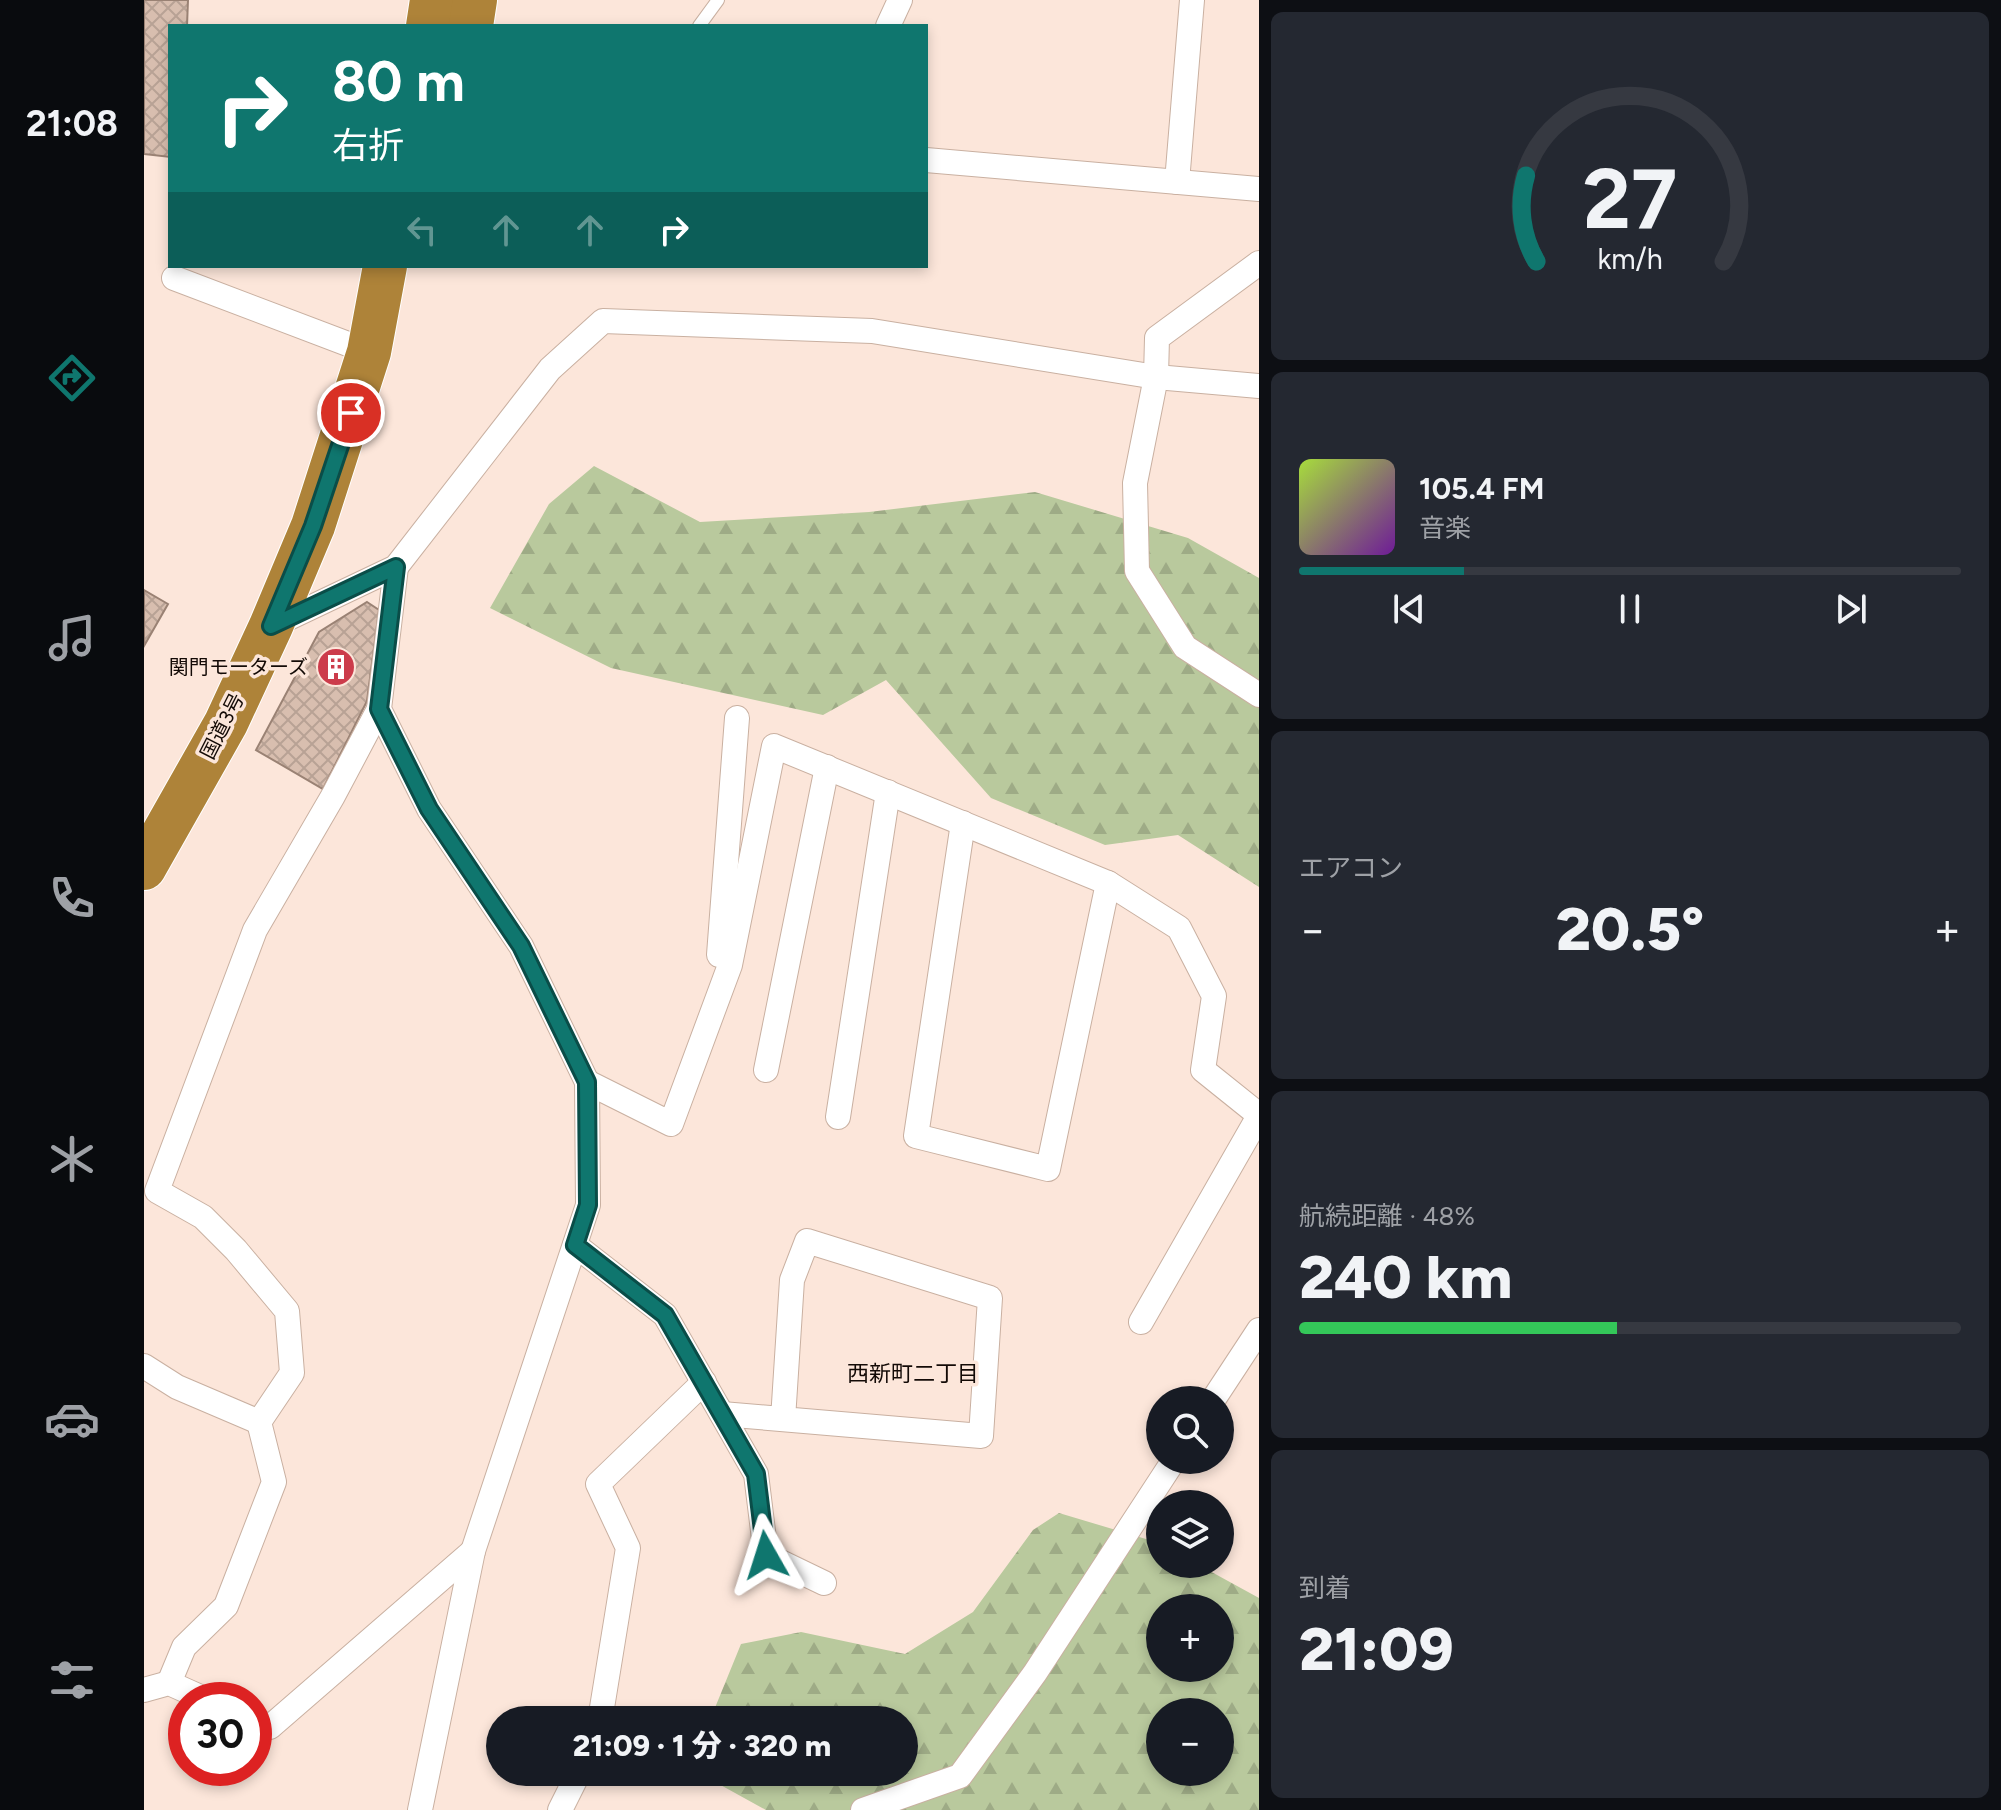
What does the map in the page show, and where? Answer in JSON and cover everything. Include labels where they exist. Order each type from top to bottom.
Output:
[{"type":"highway","points":[[428,24],[432,0]]},
{"type":"highway","points":[[471,24],[475,0]]},
{"type":"highway","name":"国道3号","points":[[144,868],[226,723],[313,526],[369,352],[385,268]]},
{"type":"highway","name":"国道3号","points":[[369,352],[412,268]]},
{"type":"street","points":[[889,24],[900,0]]},
{"type":"street","points":[[1177,182],[1192,0]]},
{"type":"street","points":[[928,160],[1259,189]]},
{"type":"street","points":[[1259,263],[1157,338],[1156,377],[1135,483],[1137,571],[1185,647],[1259,695]]},
{"type":"street","points":[[174,278],[369,352]]},
{"type":"street","points":[[271,626],[396,567],[550,369],[603,321],[872,331],[1156,377],[1259,386]]},
{"type":"street","points":[[169,1682],[184,1647],[226,1606],[274,1482],[259,1422],[292,1373],[287,1311],[236,1250],[203,1217],[157,1191],[255,930],[333,796],[379,709],[396,567]]},
{"type":"street","points":[[379,709],[429,809],[521,946],[587,1082],[588,1205],[473,1551],[423,1809]]},
{"type":"street","points":[[715,1005],[737,718]]},
{"type":"street","points":[[587,1082],[671,1124],[730,965],[774,746],[1108,883],[1179,928],[1214,996],[1203,1070],[1259,1115],[1141,1322]]},
{"type":"street","points":[[766,1070],[827,767]]},
{"type":"street","points":[[838,1117],[888,792]]},
{"type":"street","points":[[963,823],[916,1136],[1048,1169],[1108,883]]},
{"type":"street","points":[[722,1414],[981,1436],[990,1298],[807,1241],[792,1280],[783,1419]]},
{"type":"street","points":[[575,1245],[665,1315],[756,1474],[766,1555],[824,1583]]},
{"type":"street","points":[[1222,1386],[1259,1330]]},
{"type":"street","points":[[144,1366],[177,1387],[259,1422]]},
{"type":"street","points":[[602,1706],[628,1548],[598,1484],[704,1382]]},
{"type":"street","points":[[863,1810],[960,1776],[1035,1673],[1165,1474]]},
{"type":"street","points":[[272,1725],[473,1551]]},
{"type":"street","points":[[144,1690],[168,1683]]},
{"type":"street","points":[[560,1810],[572,1786]]},
{"type":"lane","points":[[700,24],[718,0]]},
{"type":"green space","points":[[594,466],[700,522],[869,512],[1035,492],[1188,538],[1259,578],[1259,887],[1178,835],[1105,845],[991,798],[886,680],[823,715],[611,668],[490,608],[549,504]]},
{"type":"green space","points":[[1059,1513],[1146,1539],[1146,1578],[1223,1578],[1259,1598],[1259,1810],[766,1810],[722,1786],[918,1786],[918,1706],[716,1706],[741,1644],[801,1632],[905,1654],[973,1612],[1033,1530]]},
{"type":"building","points":[[144,0],[188,0],[187,24],[168,24],[168,157],[144,154]]},
{"type":"building","points":[[144,590],[168,604],[144,646]]},
{"type":"building","name":"関門モーターズ","points":[[367,602],[379,610],[367,701],[323,789],[256,750],[319,632]]},
{"type":"place","name":"関門モーターズ","points":[[336,667]]},
{"type":"district","name":"西新町二丁目","points":[[913,1373]]},
{"type":"route","points":[[351,413],[313,526],[271,626],[396,567],[379,709],[429,809],[521,946],[587,1082],[588,1205],[575,1245],[665,1315],[756,1474],[766,1555]]}]
